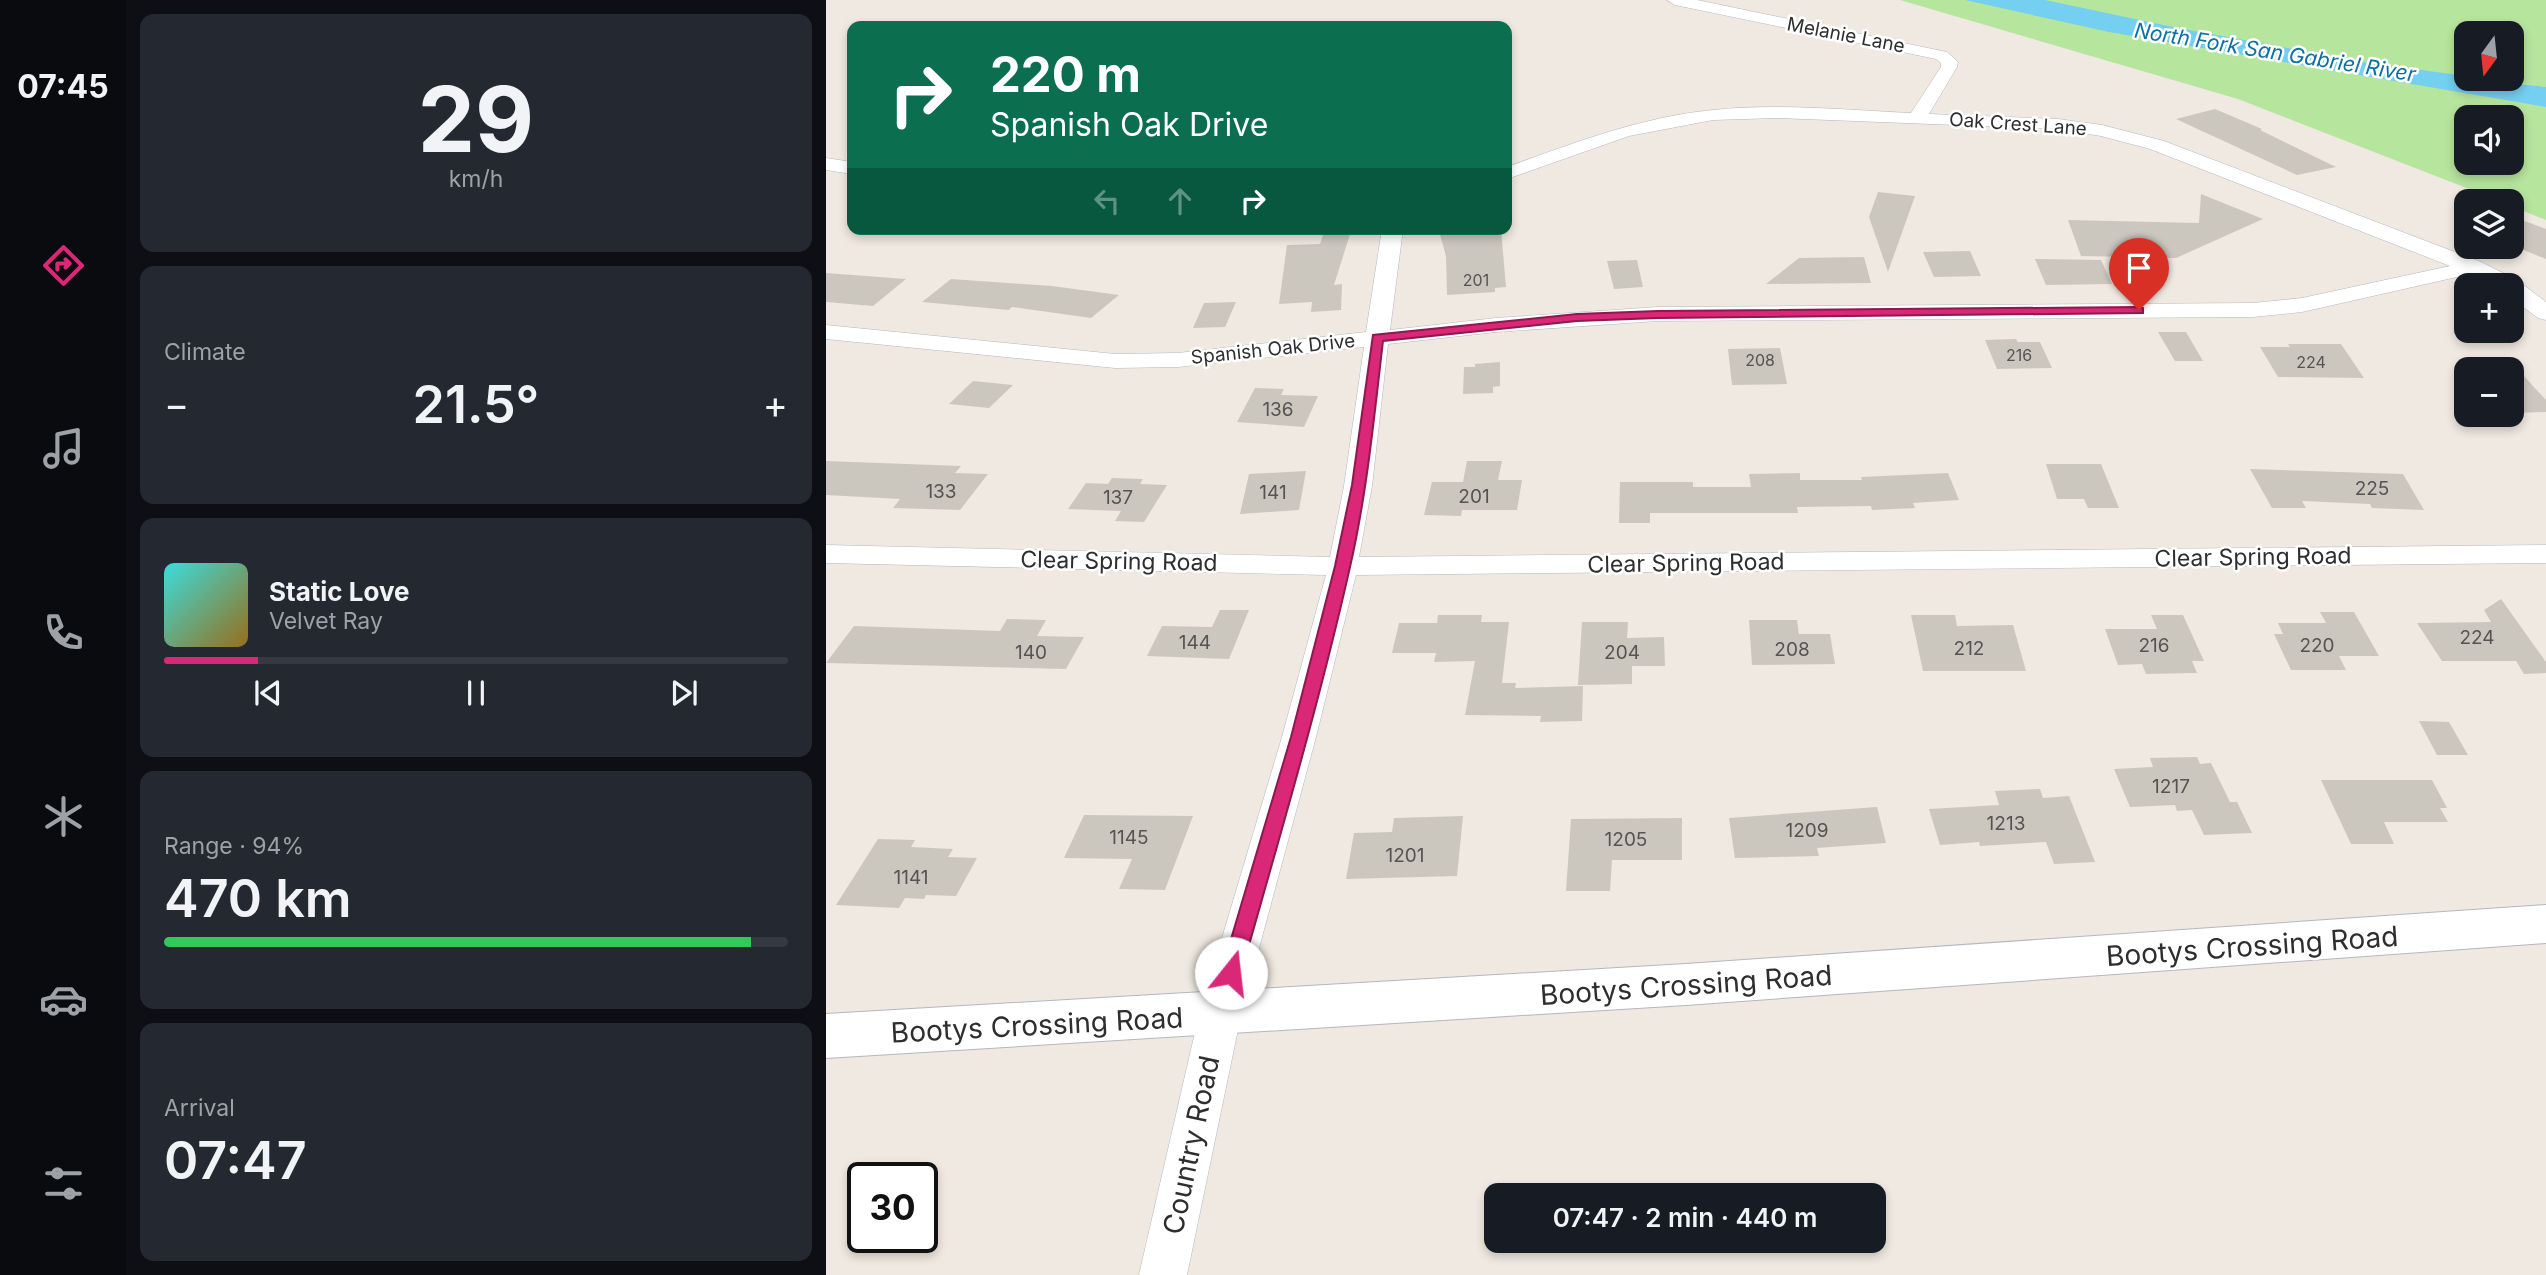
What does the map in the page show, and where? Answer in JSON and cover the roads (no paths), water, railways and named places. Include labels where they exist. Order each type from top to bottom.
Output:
[{"type":"street","name":"Melanie Lane","points":[[1675,0],[1941,55],[1950,62],[1949,66],[1917,118]]},
{"type":"street","name":"Oak Crest Lane","points":[[1512,171],[1611,135],[1682,118],[1767,113],[2058,124],[2130,137],[2170,149],[2485,273]]},
{"type":"street","points":[[826,164],[847,167]]},
{"type":"street","name":"Country Road","points":[[1163,1275],[1220,1015],[1299,737],[1343,566],[1359,485],[1392,235]]},
{"type":"street","name":"Spanish Oak Drive","points":[[826,332],[1075,358],[1136,361],[1199,358],[1577,318],[1658,314],[2253,310],[2302,305],[2473,267]]},
{"type":"street","name":"Oak Crest Lane","points":[[2524,296],[2546,313]]},
{"type":"street","name":"Clear Spring Road","points":[[826,554],[1343,566],[2546,554]]},
{"type":"street","name":"Bootys Crossing Road","points":[[826,1036],[1220,1015],[2129,955],[2546,924]]},
{"type":"water","name":"North Fork San Gabriel River","points":[[1965,0],[2045,0],[2369,63],[2454,74],[2454,91],[2524,91],[2524,85],[2546,87],[2546,107],[2109,32]]}]
